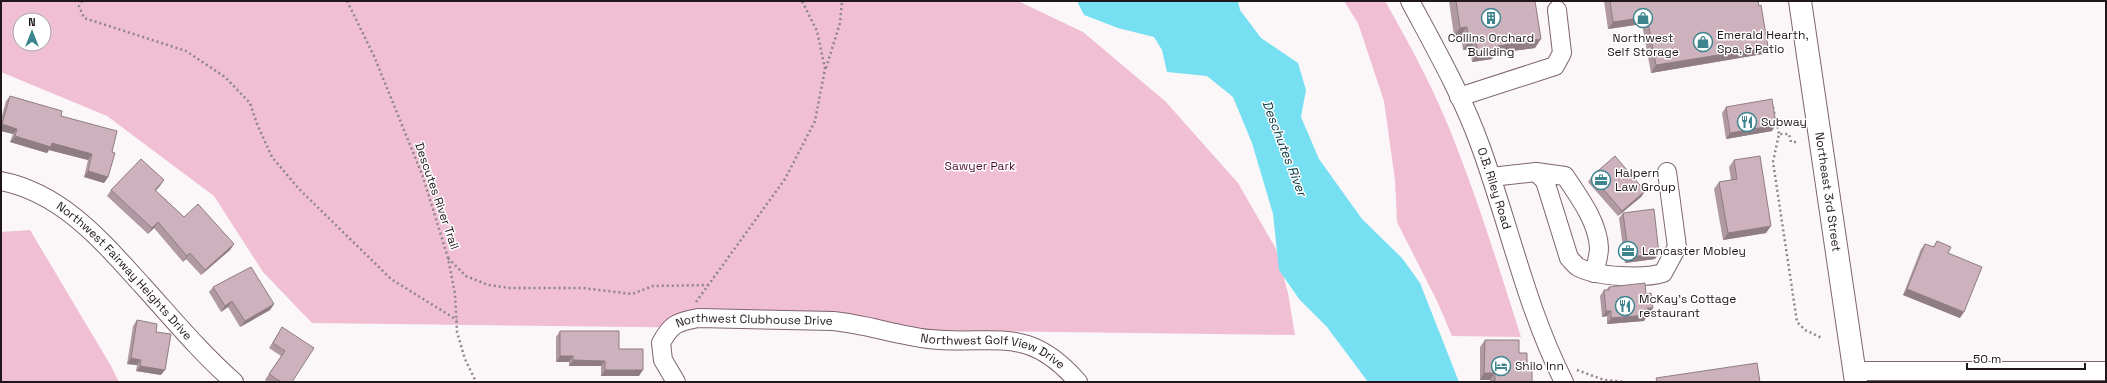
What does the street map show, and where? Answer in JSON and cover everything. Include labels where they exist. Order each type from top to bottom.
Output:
[{"type":"main road","name":"Northeast 3rd Street","points":[[1800,1],[1855,376]]},
{"type":"street","name":"O.B. Riley Road","points":[[1410,1],[1460,98],[1491,177],[1546,342],[1570,376]]},
{"type":"street","points":[[1460,98],[1555,66],[1562,53],[1557,10]]},
{"type":"street","points":[[1491,177],[1536,172],[1565,176],[1580,197],[1594,224],[1599,248],[1594,273]]},
{"type":"street","points":[[1536,172],[1544,181],[1569,258],[1577,267],[1594,273],[1652,276],[1663,273],[1668,267],[1677,247],[1667,172]]},
{"type":"street","name":"Northwest Fairway Heights Drive","points":[[1,181],[38,192],[73,214],[106,245],[208,360],[234,382]]},
{"type":"street","name":"Northwest Clubhouse Drive","points":[[676,382],[663,360],[661,343],[668,330],[681,321],[698,318],[851,322],[900,335]]},
{"type":"street","name":"Northwest Golf View Drive","points":[[900,335],[931,339],[1000,339],[1024,343],[1043,351],[1064,366],[1078,382]]},
{"type":"street","points":[[1855,376],[2106,371]]},
{"type":"path","points":[[82,1],[80,6],[84,18],[186,51],[225,77],[250,103],[257,124],[272,157],[299,190],[391,279],[456,320]]},
{"type":"path","name":"Descutes River Trail","points":[[347,1],[374,56],[423,177],[448,258],[455,294],[457,332],[465,359],[476,382]]},
{"type":"path","points":[[802,1],[816,31],[825,71]]},
{"type":"path","points":[[681,321],[709,285],[785,179],[815,121],[825,71],[840,23],[842,1]]},
{"type":"path","points":[[1772,101],[1779,134],[1773,162],[1797,322],[1805,330],[1822,338]]},
{"type":"path","points":[[1779,134],[1789,134],[1791,142],[1796,142]]},
{"type":"path","points":[[448,258],[466,276],[488,285],[510,288],[583,288],[632,294],[653,286],[709,285]]},
{"type":"path","points":[[1570,376],[1626,382]]},
{"type":"green space","name":"Sawyer Park","points":[[1,1],[1018,1],[1083,32],[1165,101],[1238,183],[1276,249],[1288,293],[1295,335],[312,323],[263,272],[214,196],[107,116],[1,72]]},
{"type":"green space","points":[[1344,1],[1385,1],[1415,55],[1442,110],[1466,171],[1521,337],[1452,336],[1437,301],[1397,222],[1395,180],[1384,101],[1358,23]]},
{"type":"green space","points":[[30,230],[119,382],[1,382],[1,232]]},
{"type":"water","name":"Deschutes River","points":[[1077,1],[1238,1],[1240,10],[1261,38],[1298,63],[1306,90],[1301,117],[1319,159],[1362,219],[1402,258],[1420,283],[1459,382],[1368,382],[1327,327],[1299,299],[1279,270],[1273,214],[1252,143],[1233,97],[1207,76],[1167,72],[1162,50],[1154,37],[1118,28],[1084,15]]},
{"type":"building","name":"Collins Orchard Building","points":[[1456,1],[1535,1],[1541,39],[1498,46],[1498,50],[1478,53],[1476,40],[1469,41],[1467,27],[1460,28]]},
{"type":"building","points":[[1610,1],[1758,1],[1759,6],[1761,5],[1768,47],[1656,65],[1647,17],[1613,22]]},
{"type":"building","points":[[10,96],[62,111],[61,116],[117,131],[112,152],[115,153],[108,177],[88,171],[92,154],[52,143],[51,147],[15,136],[17,129],[2,124]]},
{"type":"building","name":"Subway","points":[[1772,99],[1776,125],[1730,133],[1726,107]]},
{"type":"building","points":[[1615,156],[1645,191],[1622,211],[1592,176]]},
{"type":"building","points":[[1760,156],[1771,226],[1728,233],[1719,182],[1737,179],[1734,160]]},
{"type":"building","points":[[141,159],[164,180],[155,190],[184,217],[198,204],[234,244],[205,270],[190,253],[187,256],[158,222],[152,228],[111,190]]},
{"type":"building","points":[[1654,209],[1659,254],[1629,257],[1623,213]]},
{"type":"building","points":[[1937,241],[1951,247],[1948,253],[1982,267],[1964,312],[1907,289],[1925,244],[1934,247]]},
{"type":"building","points":[[251,267],[274,304],[245,321],[232,301],[225,306],[213,287]]},
{"type":"building","name":"McKay’s Cottage restaurant","points":[[1645,283],[1646,294],[1651,293],[1653,308],[1647,308],[1648,315],[1611,318],[1611,311],[1606,311],[1604,290],[1609,290],[1609,287]]},
{"type":"building","points":[[137,320],[157,324],[156,332],[171,334],[165,370],[140,366],[141,360],[131,358]]},
{"type":"building","points":[[282,327],[314,348],[292,382],[281,382],[269,374],[285,351],[273,343]]},
{"type":"building","points":[[560,331],[619,331],[619,349],[643,349],[643,370],[605,370],[605,361],[573,360],[573,356],[560,356]]},
{"type":"building","name":"Shilo Inn","points":[[1485,340],[1519,340],[1519,353],[1527,353],[1527,366],[1532,366],[1532,382],[1495,382],[1495,373],[1484,373]]},
{"type":"building","points":[[1757,363],[1760,382],[1657,382],[1656,378]]},
{"type":"place","name":"Collins Orchard Building","points":[[1491,18]]},
{"type":"place","name":"Northwest Self Storage","points":[[1643,18]]},
{"type":"place","name":"Emerald Hearth, Spa, & Patio","points":[[1703,42]]},
{"type":"place","name":"Subway","points":[[1747,122]]},
{"type":"place","name":"Halpern Law Group","points":[[1601,180]]},
{"type":"place","name":"Lancaster Mobley","points":[[1628,251]]},
{"type":"place","name":"McKay’s Cottage restaurant","points":[[1625,306]]},
{"type":"place","name":"Shilo Inn","points":[[1501,366]]}]
